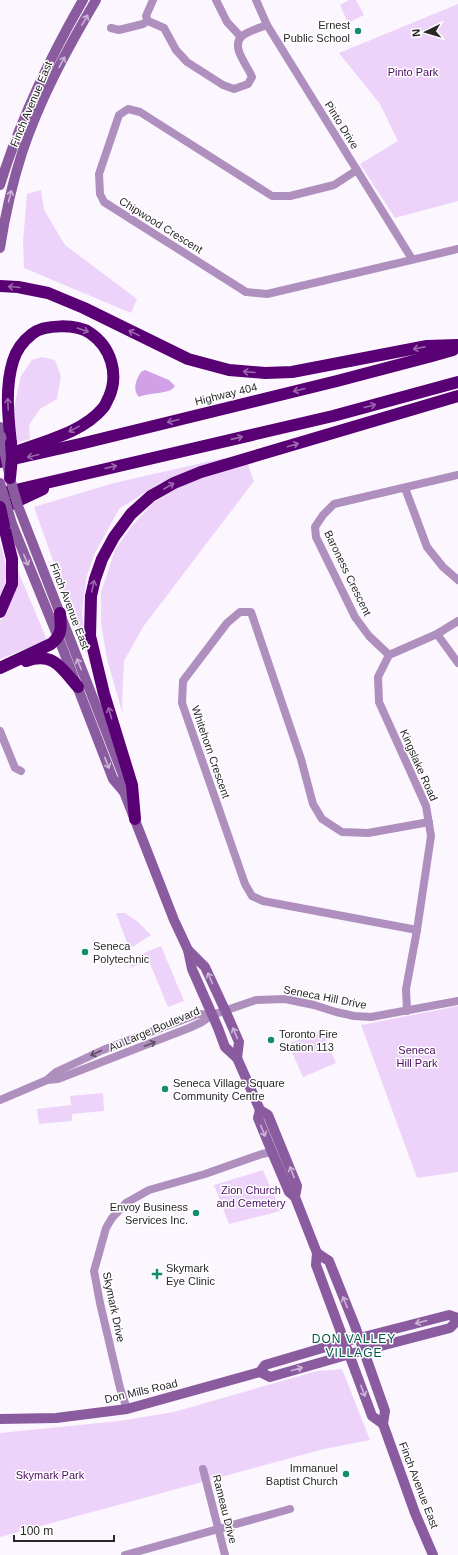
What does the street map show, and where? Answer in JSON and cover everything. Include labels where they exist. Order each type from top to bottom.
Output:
[{"type":"highway","points":[[0,286],[18,287],[48,293],[84,308],[188,359],[229,370],[265,373],[292,372],[427,346],[458,347]]},
{"type":"highway","points":[[0,458],[24,448],[64,435],[89,421],[104,407],[113,388],[114,375],[111,358],[101,343],[89,332],[73,327],[51,326],[32,333],[19,348],[13,361],[8,384],[8,413],[4,435],[12,458],[5,480]]},
{"type":"highway","name":"Highway 404","points":[[0,462],[80,444],[329,382],[432,356],[458,347]]},
{"type":"highway","points":[[0,494],[333,416],[458,382]]},
{"type":"highway","points":[[135,819],[132,785],[104,694],[90,636],[91,596],[95,578],[105,553],[114,537],[127,520],[151,496],[174,483],[202,472],[458,396]]},
{"type":"highway","points":[[0,612],[12,584],[12,559],[8,525],[0,508],[72,476]]},
{"type":"highway","points":[[4,667],[52,644],[58,638],[61,630],[60,613]]},
{"type":"highway","points":[[4,667],[16,665],[36,658],[52,660],[58,664],[78,687]]},
{"type":"main road","name":"Finch Avenue East","points":[[0,186],[8,157],[42,77],[58,44],[83,0]]},
{"type":"main road","name":"Finch Avenue East","points":[[0,248],[6,214],[22,152],[56,73],[96,0]]},
{"type":"main road","name":"Finch Avenue East","points":[[5,480],[31,536],[123,775],[124,792]]},
{"type":"main road","name":"Finch Avenue East","points":[[5,480],[8,525],[58,638],[113,779],[124,792],[172,914],[188,950],[192,969],[225,1048],[237,1058],[260,1110],[268,1115],[287,1160],[297,1186],[296,1197],[317,1253],[316,1265],[372,1416],[383,1424]]},
{"type":"main road","name":"Finch Avenue East","points":[[188,950],[205,967],[225,1010],[239,1042],[237,1058]]},
{"type":"main road","name":"Finch Avenue East","points":[[260,1110],[258,1118],[272,1152],[289,1192],[296,1197]]},
{"type":"main road","name":"Finch Avenue East","points":[[317,1253],[329,1261],[385,1411],[383,1424],[433,1555]]},
{"type":"main road","name":"Don Mills Road","points":[[0,1419],[56,1418],[127,1409],[260,1372],[270,1377],[450,1328],[458,1319],[449,1315],[358,1338],[265,1364],[260,1372]]},
{"type":"street","points":[[147,21],[146,16],[153,0]]},
{"type":"street","points":[[216,0],[227,22],[241,37]]},
{"type":"street","name":"Pinto Drive","points":[[256,0],[267,25],[412,259]]},
{"type":"street","points":[[111,28],[119,30],[143,24],[147,21]]},
{"type":"street","points":[[147,21],[164,28],[176,50],[188,62],[223,85],[234,89],[248,84],[252,77],[238,50],[238,43],[241,37],[267,25]]},
{"type":"street","name":"Chipwood Crescent","points":[[357,170],[334,185],[290,196],[272,196],[140,112],[128,109],[119,115],[98,174],[100,194],[104,202],[246,292],[267,294],[458,248]]},
{"type":"street","name":"Baroness Crescent","points":[[389,655],[369,636],[355,617],[316,537],[315,527],[323,515],[334,504],[458,475]]},
{"type":"street","points":[[405,488],[427,547],[443,567],[458,580]]},
{"type":"street","name":"Whitehorn Crescent","points":[[417,930],[263,901],[252,896],[245,884],[182,703],[183,681],[227,623],[240,612],[252,612],[301,760],[313,804],[322,820],[342,832],[368,833],[429,822]]},
{"type":"street","points":[[389,655],[437,634],[458,621]]},
{"type":"street","points":[[437,634],[458,663]]},
{"type":"street","name":"Kingslake Road","points":[[389,655],[378,677],[379,702],[426,806],[431,836],[417,930],[406,989],[407,1011]]},
{"type":"street","points":[[0,730],[15,768],[20,771]]},
{"type":"street","name":"Seneca Hill Drive","points":[[212,1015],[256,1000],[284,999],[314,1005],[354,1016],[371,1017],[458,1001]]},
{"type":"street","name":"Au Large Boulevard","points":[[0,1100],[47,1080],[56,1072],[103,1050],[198,1014],[212,1015]]},
{"type":"street","name":"Skymark Drive","points":[[127,1409],[120,1388],[94,1271],[106,1228],[112,1218],[126,1203],[149,1190],[205,1174],[262,1154],[272,1152]]},
{"type":"street","name":"Rameau Drive","points":[[203,1469],[225,1555]]},
{"type":"street","points":[[125,1555],[290,1509]]},
{"type":"green space","points":[[349,0],[356,0],[364,15],[348,23],[340,5]]},
{"type":"green space","name":"Pinto Park","points":[[458,4],[458,201],[395,218],[360,164],[398,141],[380,104],[339,53]]},
{"type":"green space","points":[[41,190],[44,210],[65,245],[137,299],[131,313],[24,268],[23,242],[27,194]]},
{"type":"green space","points":[[42,357],[55,360],[61,376],[57,399],[40,409],[29,425],[30,439],[17,443],[14,408],[21,376],[32,360]]},
{"type":"green space","points":[[224,458],[224,461],[160,483],[119,509],[95,553],[87,576],[82,612],[87,656],[34,507],[114,483]]},
{"type":"green space","points":[[247,462],[254,481],[143,627],[124,661],[122,702],[123,715],[107,659],[101,623],[101,592],[115,550],[131,527],[153,503],[182,485]]},
{"type":"green space","points":[[0,542],[4,557],[6,576],[0,598]]},
{"type":"green space","points":[[15,564],[47,640],[0,659],[0,621],[5,616],[16,588]]},
{"type":"green space","points":[[116,913],[125,913],[138,922],[151,935],[129,948]]},
{"type":"green space","points":[[161,946],[184,1001],[168,1007],[149,961],[130,968],[134,957]]},
{"type":"green space","name":"Seneca Hill Park","points":[[458,1006],[458,1172],[417,1178],[361,1025]]},
{"type":"green space","points":[[322,1030],[336,1063],[303,1077],[288,1044]]},
{"type":"green space","points":[[103,1093],[104,1111],[72,1114],[72,1121],[39,1124],[37,1109],[71,1105],[70,1096]]},
{"type":"green space","name":"Zion Church and Cemetery","points":[[263,1170],[281,1211],[229,1224],[214,1185]]},
{"type":"green space","name":"Skymark Park","points":[[342,1369],[370,1440],[324,1449],[0,1537],[0,1433],[119,1421],[174,1412],[317,1371]]},
{"type":"shaded area","points":[[145,370],[169,380],[175,386],[169,391],[139,397],[135,388],[141,372]]},
{"type":"place","name":"Ernest Public School","points":[[358,31]]},
{"type":"place","name":"Seneca Polytechnic","points":[[85,952]]},
{"type":"place","name":"Toronto Fire Station 113","points":[[271,1040]]},
{"type":"place","name":"Seneca Village Square Community Centre","points":[[165,1089]]},
{"type":"place","name":"Envoy Business Services Inc.","points":[[196,1213]]},
{"type":"place","name":"Skymark Eye Clinic","points":[[157,1274]]},
{"type":"place","name":"Immanuel Baptist Church","points":[[346,1474]]},
{"type":"district","name":"DON VALLEY VILLAGE","points":[[354,1346]]}]
